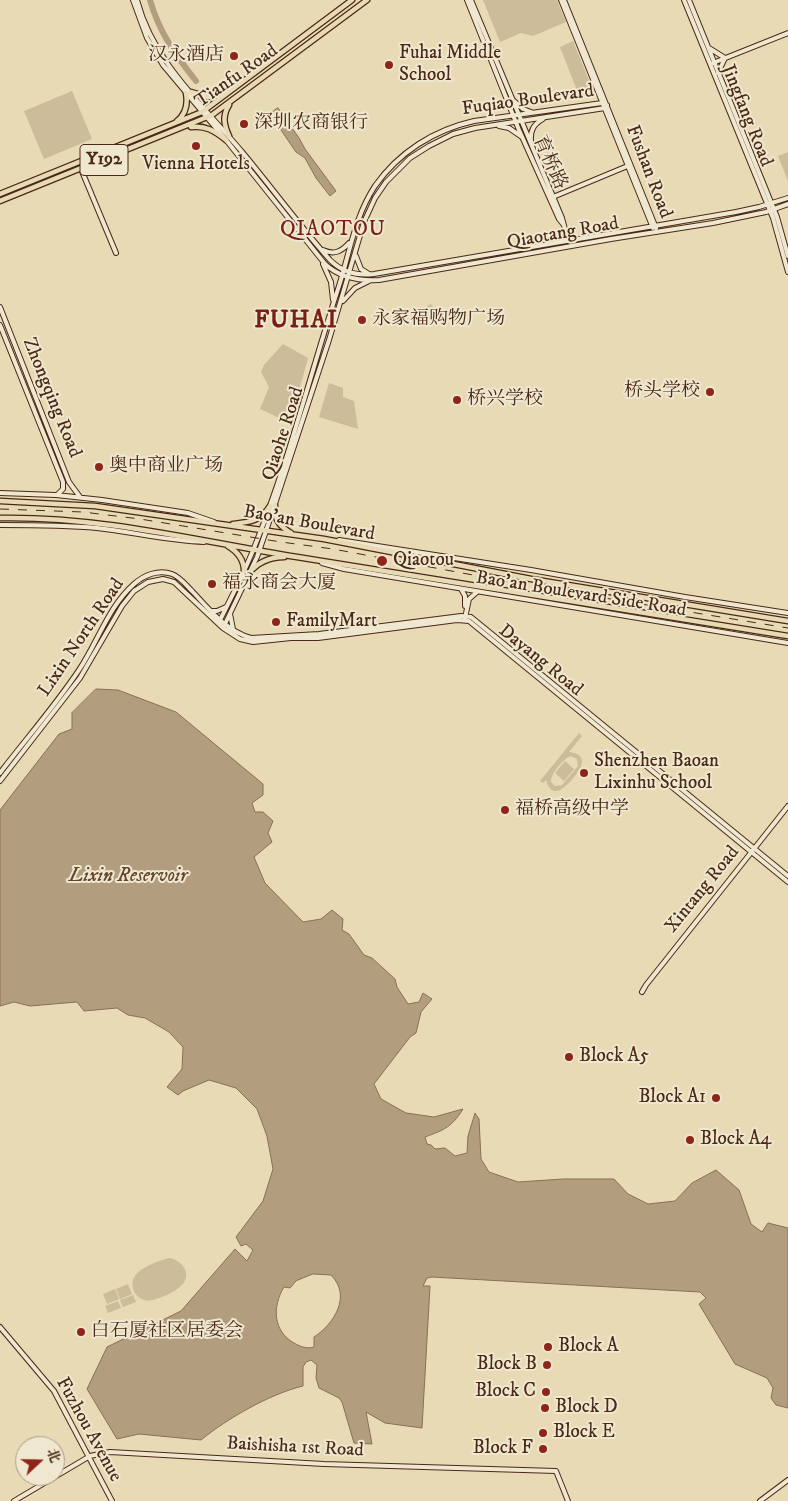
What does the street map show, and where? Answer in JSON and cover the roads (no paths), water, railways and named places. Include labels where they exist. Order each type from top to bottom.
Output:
[{"type":"main road","points":[[133,0],[142,27],[153,49],[163,65],[189,93],[208,97],[228,92]]},
{"type":"main road","points":[[137,0],[146,26],[161,56],[204,111],[342,273]]},
{"type":"main road","name":"Tianfu Road","points":[[0,194],[204,111],[352,0]]},
{"type":"main road","name":"Tianfu Road","points":[[0,201],[184,128],[209,116],[232,101],[367,0]]},
{"type":"main road","name":"育桥路","points":[[466,0],[516,115],[532,146],[562,218],[568,240]]},
{"type":"main road","name":"育桥路","points":[[471,0],[511,97],[516,115]]},
{"type":"main road","name":"Fushan Road","points":[[562,0],[656,232]]},
{"type":"main road","name":"Jingfang Road","points":[[684,0],[712,63],[772,211],[788,256]]},
{"type":"main road","name":"Jingfang Road","points":[[689,0],[712,63],[718,72],[769,204]]},
{"type":"main road","points":[[712,63],[788,33]]},
{"type":"main road","points":[[708,48],[725,58]]},
{"type":"main road","points":[[718,72],[725,58]]},
{"type":"main road","points":[[175,123],[181,118],[186,108],[189,93]]},
{"type":"main road","points":[[511,97],[523,109],[536,112]]},
{"type":"main road","points":[[232,101],[226,110],[224,119],[228,138],[320,257],[331,270],[342,273]]},
{"type":"main road","name":"Fuqiao Boulevard","points":[[342,273],[361,210],[376,185],[388,170],[406,153],[424,140],[442,131],[474,122],[536,112],[605,105]]},
{"type":"main road","name":"Fuqiao Boulevard","points":[[349,275],[361,230],[380,190],[392,175],[410,158],[445,137],[475,128],[548,117],[605,105]]},
{"type":"main road","points":[[532,146],[531,134],[534,126],[542,119],[548,117]]},
{"type":"main road","name":"育桥路","points":[[519,121],[524,140],[559,219],[563,224]]},
{"type":"main road","points":[[474,122],[475,128]]},
{"type":"main road","points":[[495,125],[509,128],[524,140]]},
{"type":"main road","points":[[184,128],[205,127],[228,138]]},
{"type":"main road","points":[[553,196],[629,165]]},
{"type":"main road","points":[[81,169],[116,253]]},
{"type":"main road","name":"Qiaotang Road","points":[[349,275],[374,274],[654,226],[769,204],[788,198]]},
{"type":"main road","name":"Qiaotang Road","points":[[342,273],[371,280],[772,211],[788,204]]},
{"type":"main road","name":"Jingfang Road","points":[[772,211],[788,272]]},
{"type":"main road","points":[[355,228],[361,230]]},
{"type":"main road","points":[[319,248],[335,253],[351,242]]},
{"type":"main road","points":[[356,253],[361,269],[367,273],[374,274]]},
{"type":"main road","points":[[320,257],[331,282],[333,301]]},
{"type":"main road","name":"Qiaohe Road","points":[[272,506],[342,273]]},
{"type":"main road","name":"Qiaohe Road","points":[[224,626],[264,531],[349,275]]},
{"type":"main road","points":[[341,302],[355,288],[371,280]]},
{"type":"main road","name":"Zhongqing Road","points":[[0,307],[71,485],[80,497]]},
{"type":"main road","points":[[328,318],[335,321]]},
{"type":"main road","name":"Zhongqing Road","points":[[0,325],[64,484],[62,490],[56,495]]},
{"type":"main road","points":[[54,459],[59,456]]},
{"type":"main road","points":[[0,493],[80,497],[188,513],[221,524]]},
{"type":"main road","name":"Bao'an Boulevard","points":[[0,501],[95,506],[324,539],[531,579],[788,621]]},
{"type":"main road","points":[[228,525],[246,523],[260,518],[272,506]]},
{"type":"main road","points":[[272,506],[278,524],[294,535]]},
{"type":"main road","name":"Bao'an Boulevard","points":[[0,518],[77,520],[129,526],[296,557],[788,636]]},
{"type":"main road","points":[[0,525],[58,525],[96,528],[179,541],[217,542]]},
{"type":"main road","name":"Bao'an Boulevard Side Road","points":[[324,539],[354,541],[399,548],[788,613]]},
{"type":"main road","points":[[225,544],[239,555],[246,573],[265,561],[280,557],[296,557]]},
{"type":"main road","name":"Bao'an Boulevard Side Road","points":[[312,559],[344,569],[788,643]]},
{"type":"main road","name":"Lixin North Road","points":[[0,773],[75,676],[108,616],[125,593],[139,579],[155,573],[164,572],[174,575],[211,611],[219,622]]},
{"type":"main road","name":"Qiaohe Road","points":[[219,622],[246,573]]},
{"type":"main road","name":"Lixin North Road","points":[[0,780],[80,678],[112,621],[138,588],[157,579],[172,581],[179,585],[224,626]]},
{"type":"main road","points":[[461,589],[466,599],[464,618]]},
{"type":"main road","points":[[464,618],[470,597],[479,592]]},
{"type":"main road","points":[[211,611],[219,611],[227,606]]},
{"type":"main road","points":[[230,612],[230,621],[234,631]]},
{"type":"main road","points":[[224,626],[240,639],[261,642],[318,638],[464,618]]},
{"type":"main road","points":[[224,626],[247,637],[260,638],[319,634],[464,618]]},
{"type":"main road","name":"Dayang Road","points":[[464,618],[788,876]]},
{"type":"main road","name":"Xintang Road","points":[[642,992],[788,806]]},
{"type":"main road","name":"Dayang Road","points":[[753,850],[788,882]]},
{"type":"main road","name":"Fuzhou Avenue","points":[[0,1327],[54,1391],[90,1456],[112,1501]]},
{"type":"main road","name":"Baishisha 1st Road","points":[[14,1501],[90,1456],[110,1452],[324,1464],[556,1471],[568,1501]]},
{"type":"main road","points":[[760,1501],[788,1480]]},
{"type":"water","points":[[278,108],[336,191],[330,196],[316,178],[305,158],[296,152],[270,114]]},
{"type":"water","name":"Lixin Reservoir","points":[[96,689],[118,690],[176,712],[263,784],[263,795],[252,803],[255,812],[263,812],[273,821],[268,833],[272,842],[254,857],[265,883],[303,922],[321,919],[332,910],[343,919],[342,930],[349,934],[364,955],[372,958],[395,979],[397,987],[408,1004],[419,1002],[423,993],[432,999],[421,1012],[416,1033],[410,1037],[374,1084],[381,1099],[406,1113],[434,1117],[463,1109],[447,1127],[425,1137],[427,1144],[435,1149],[445,1148],[455,1156],[467,1153],[468,1136],[475,1113],[479,1119],[481,1159],[489,1172],[518,1182],[563,1179],[614,1179],[628,1194],[648,1204],[675,1201],[692,1183],[716,1170],[739,1190],[751,1224],[762,1232],[768,1223],[788,1228],[788,1408],[776,1405],[771,1398],[773,1388],[767,1378],[735,1364],[699,1304],[706,1298],[700,1292],[432,1277],[427,1278],[423,1286],[430,1286],[422,1428],[385,1423],[366,1412],[372,1444],[354,1443],[342,1402],[339,1398],[319,1388],[316,1378],[317,1365],[311,1360],[306,1362],[303,1367],[303,1386],[263,1401],[224,1423],[201,1440],[139,1434],[117,1439],[87,1389],[107,1347],[181,1311],[235,1249],[247,1261],[253,1250],[246,1244],[241,1246],[236,1237],[263,1201],[273,1169],[267,1136],[257,1109],[236,1088],[209,1080],[178,1095],[167,1087],[182,1069],[183,1047],[169,1032],[145,1018],[128,1015],[117,1008],[84,1011],[77,1002],[30,1006],[14,1002],[0,1006],[0,810],[59,734],[72,729],[72,713]],"holes":[[[313,1274],[331,1275],[337,1283],[340,1292],[338,1309],[328,1325],[314,1337],[314,1347],[306,1348],[299,1346],[287,1338],[278,1325],[276,1310],[280,1295],[284,1287],[290,1288],[296,1281]]]},
{"type":"waterway","points":[[150,0],[158,23],[169,43],[196,81]]},
{"type":"railway","points":[[0,509],[83,512],[140,519],[333,549],[543,588],[788,628]]},
{"type":"place","name":"汉永酒店","points":[[234,56]]},
{"type":"place","name":"Fuhai Middle School","points":[[389,65]]},
{"type":"place","name":"深圳农商银行","points":[[244,124]]},
{"type":"place","name":"Vienna Hotels","points":[[196,146]]},
{"type":"place","name":"永家福购物广场","points":[[362,320]]},
{"type":"place","name":"桥头学校","points":[[710,392]]},
{"type":"place","name":"桥兴学校","points":[[457,400]]},
{"type":"place","name":"奥中商业广场","points":[[99,467]]},
{"type":"place","name":"Qiaotou","points":[[382,561]]},
{"type":"place","name":"福永商会大厦","points":[[212,584]]},
{"type":"place","name":"FamilyMart","points":[[276,622]]},
{"type":"place","name":"Shenzhen Baoan Lixinhu School","points":[[584,773]]},
{"type":"place","name":"福桥高级中学","points":[[505,810]]},
{"type":"place","name":"Block A5","points":[[569,1057]]},
{"type":"place","name":"Block A1","points":[[716,1098]]},
{"type":"place","name":"Block A4","points":[[690,1140]]},
{"type":"place","name":"白石厦社区居委会","points":[[81,1332]]},
{"type":"place","name":"Block A","points":[[548,1347]]},
{"type":"place","name":"Block B","points":[[547,1365]]},
{"type":"place","name":"Block C","points":[[546,1392]]},
{"type":"place","name":"Block D","points":[[545,1408]]},
{"type":"place","name":"Block E","points":[[543,1433]]},
{"type":"place","name":"Block F","points":[[543,1449]]},
{"type":"district","name":"QIAOTOU","points":[[333,231]]},
{"type":"district","name":"FUHAI","points":[[296,322]]}]
